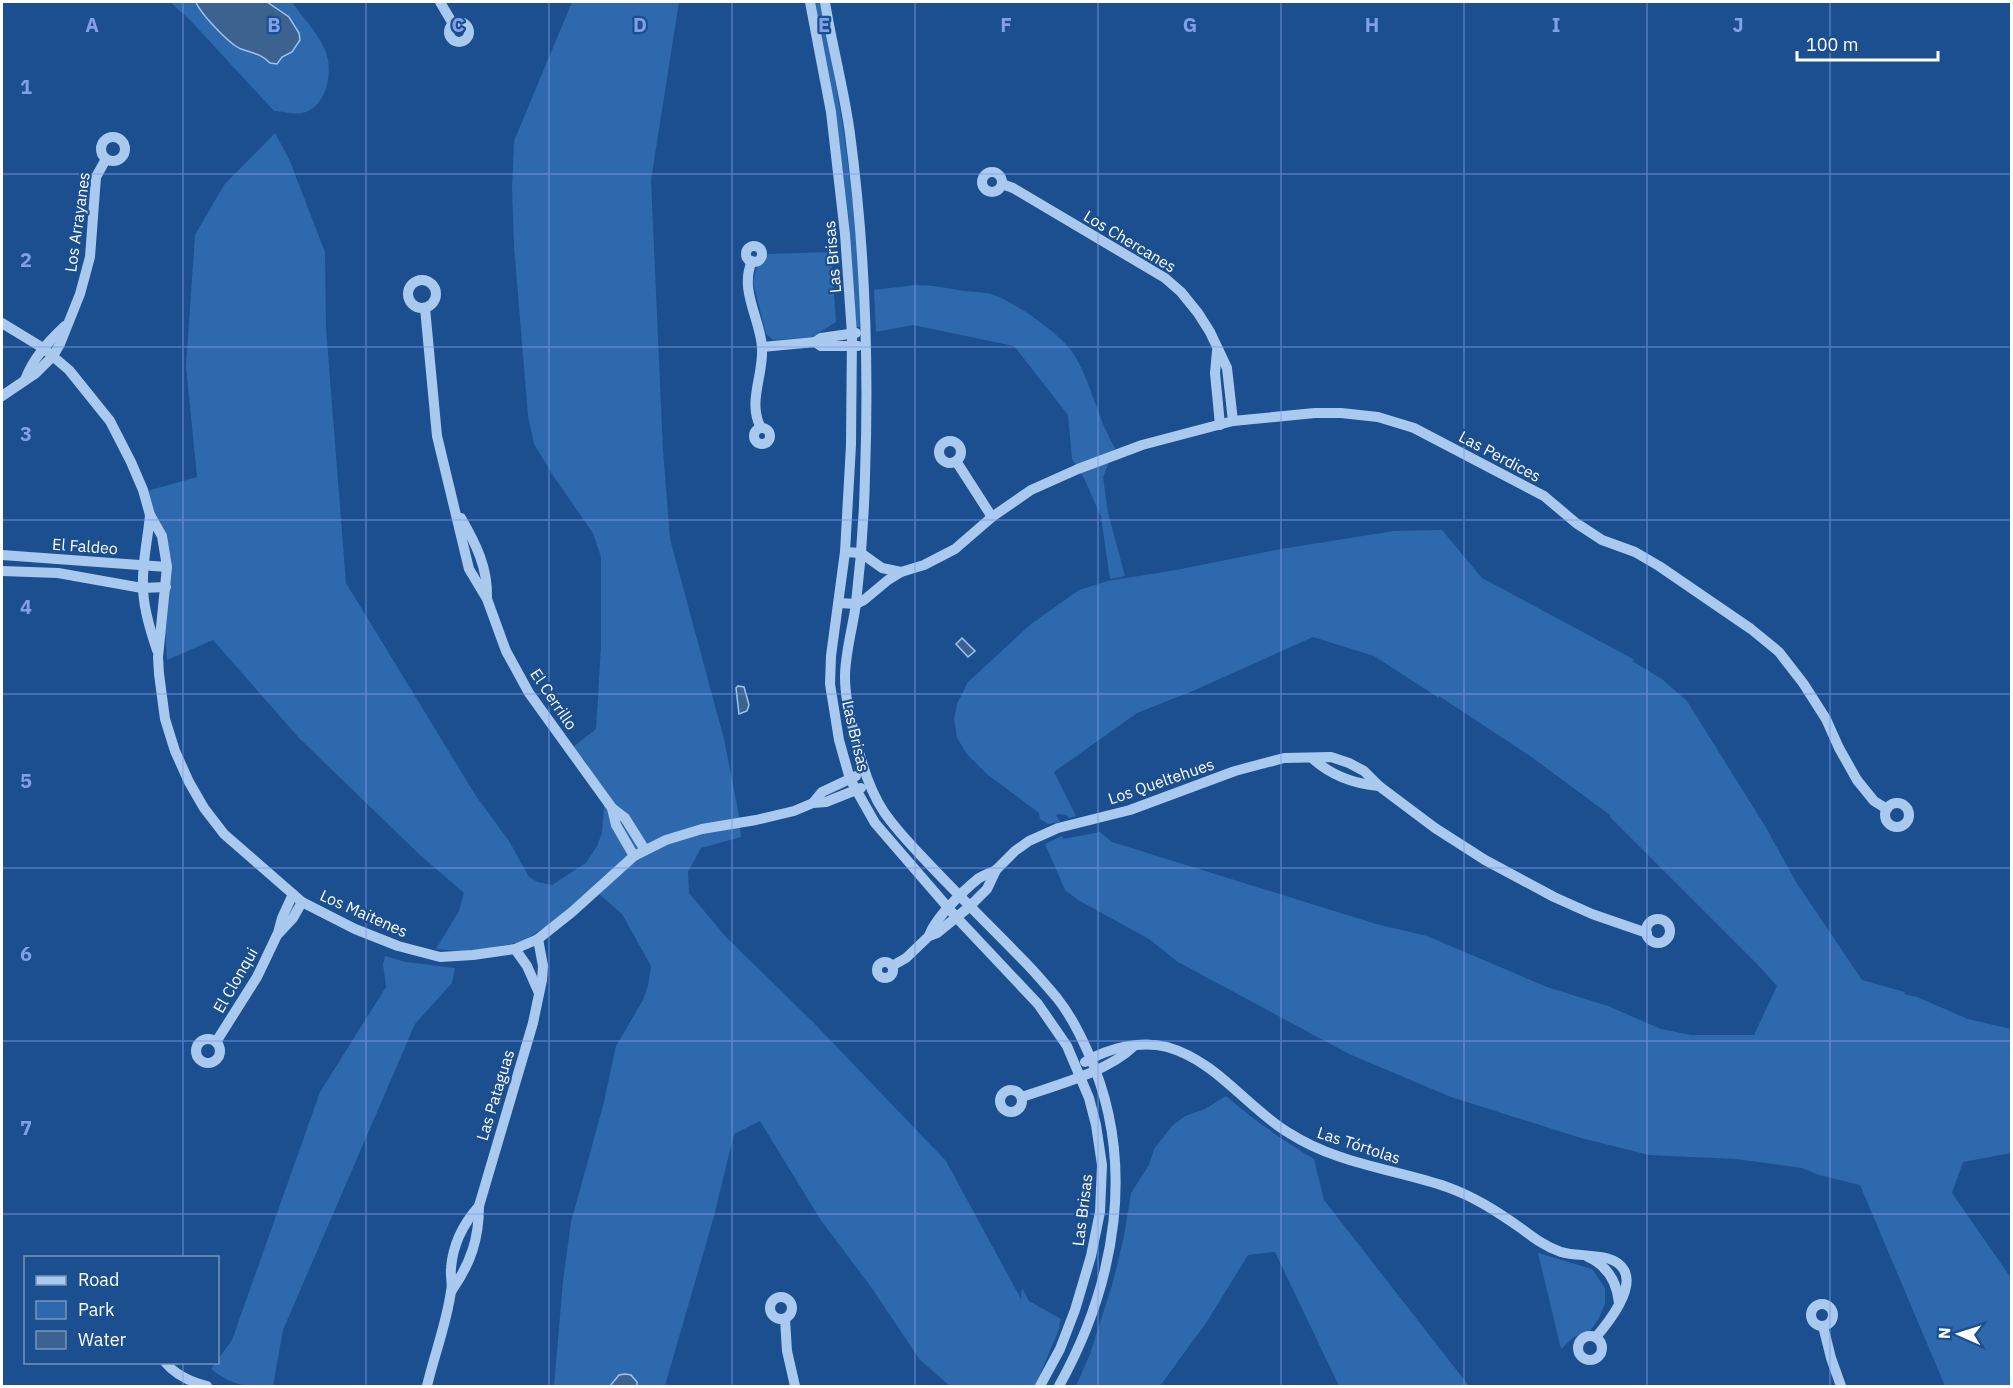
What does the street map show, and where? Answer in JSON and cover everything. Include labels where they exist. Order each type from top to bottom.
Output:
[{"type":"street","points":[[440,2],[453,24]]},
{"type":"street","name":"Las Brisas","points":[[810,2],[832,124],[845,234],[852,334],[851,445],[845,552],[831,656],[830,684],[839,740],[850,779],[875,823],[948,908],[1038,1005],[1067,1046],[1089,1098],[1096,1125],[1102,1165],[1100,1212],[1091,1256],[1075,1310],[1060,1349],[1040,1386]]},
{"type":"street","name":"Las Brisas","points":[[825,2],[849,129],[860,231],[866,333],[865,475],[861,553],[845,676],[853,732],[864,772],[884,812],[969,907],[1024,961],[1059,1000],[1079,1032],[1096,1070],[1111,1130],[1116,1167],[1114,1230],[1105,1271],[1091,1315],[1080,1346],[1059,1386]]},
{"type":"street","name":"Los Arrayanes","points":[[2,396],[36,372],[53,356],[60,344],[80,294],[90,257],[96,177],[105,159]]},
{"type":"street","name":"Los Chercanes","points":[[1002,184],[1013,188],[1165,278],[1181,292],[1210,332],[1227,368],[1233,421]]},
{"type":"street","points":[[752,261],[747,279],[762,347],[754,408],[756,420],[761,428]]},
{"type":"street","name":"El Cerrillo","points":[[425,308],[436,436],[457,512],[473,538],[482,559],[488,582],[487,599],[506,651],[530,693],[612,808],[625,818],[645,850]]},
{"type":"street","name":"Los Maitenes","points":[[2,323],[53,356],[92,397],[110,421],[139,480],[150,515],[162,536],[167,567],[158,657],[165,719],[175,752],[204,808],[224,834],[297,898],[355,930],[398,946],[440,957],[515,949],[538,939],[572,912],[634,856],[666,840],[688,832],[794,811],[813,803],[826,802],[869,783]]},
{"type":"street","name":"Los Arrayanes","points":[[25,380],[31,364],[43,348],[67,324]]},
{"type":"street","points":[[762,347],[814,342],[821,338],[866,333]]},
{"type":"street","points":[[814,342],[821,346],[866,346]]},
{"type":"street","name":"Los Chercanes","points":[[1217,351],[1215,373],[1220,425]]},
{"type":"street","name":"Las Perdices","points":[[856,604],[888,580],[955,549],[993,517],[1031,490],[1084,466],[1142,445],[1233,421],[1315,413],[1378,417],[1414,428],[1544,496],[1576,523],[1602,540],[1635,552],[1659,566],[1751,628],[1779,652],[1803,683],[1857,780],[1874,801],[1887,809]]},
{"type":"street","points":[[956,461],[993,517]]},
{"type":"street","name":"Los Maitenes","points":[[150,515],[142,588],[158,657]]},
{"type":"street","points":[[845,552],[861,553],[882,568],[901,573]]},
{"type":"street","name":"El Faldeo","points":[[2,555],[167,567]]},
{"type":"street","name":"El Faldeo","points":[[2,571],[58,573],[142,588],[166,587]]},
{"type":"street","points":[[839,603],[856,604]]},
{"type":"street","name":"Los Queltehues","points":[[929,936],[932,926],[980,877],[996,870],[1023,845],[1058,828],[1130,810],[1254,766],[1284,758],[1331,757],[1364,771],[1379,786],[1435,828],[1485,860],[1554,897],[1592,914],[1647,933]]},
{"type":"street","name":"Los Queltehues","points":[[1313,759],[1337,775],[1356,782],[1379,786]]},
{"type":"street","name":"Los Maitenes","points":[[813,803],[822,792],[864,772]]},
{"type":"street","name":"El Cerrillo","points":[[612,808],[616,825],[634,856]]},
{"type":"street","name":"Los Queltehues","points":[[892,966],[906,958],[929,936],[938,933],[969,907],[987,889],[996,870]]},
{"type":"street","name":"El Clonqui","points":[[216,1042],[257,977],[278,933],[282,918],[297,898]]},
{"type":"street","name":"Las Pataguas","points":[[427,1386],[452,1290],[471,1259],[479,1224],[479,1206],[533,1023],[543,966],[538,939]]},
{"type":"street","points":[[515,949],[527,966],[539,994]]},
{"type":"street","name":"Las Tórtolas","points":[[1022,1097],[1079,1072],[1091,1058],[1117,1047],[1154,1045],[1181,1053],[1218,1075],[1274,1123],[1304,1142],[1350,1161],[1431,1182],[1463,1194],[1491,1208],[1547,1246],[1598,1262],[1609,1273],[1616,1286],[1619,1303],[1596,1337]]},
{"type":"street","name":"Las Tórtolas","points":[[1079,1072],[1086,1075],[1124,1056],[1132,1047]]},
{"type":"street","name":"Las Pataguas","points":[[452,1290],[450,1271],[456,1244],[467,1220],[479,1206]]},
{"type":"street","points":[[1075,1310],[1091,1315]]},
{"type":"street","points":[[784,1319],[787,1351],[795,1386]]},
{"type":"street","points":[[1823,1326],[1841,1386]]},
{"type":"street","points":[[166,1364],[180,1376],[207,1386]]},
{"type":"green space","points":[[170,2],[292,2],[314,30],[328,58],[328,77],[323,96],[311,110],[302,113],[274,111],[190,20]]},
{"type":"green space","points":[[572,2],[679,2],[651,180],[663,450],[670,539],[724,739],[741,837],[701,848],[688,872],[689,893],[726,937],[813,1022],[946,1161],[1021,1299],[1022,1288],[1029,1301],[1061,1319],[1060,1327],[1035,1386],[950,1386],[920,1360],[871,1287],[820,1219],[760,1121],[734,1134],[714,1216],[665,1386],[554,1386],[563,1281],[571,1222],[603,1106],[616,1046],[643,1000],[651,966],[622,914],[593,889],[547,926],[521,942],[470,952],[436,949],[459,911],[464,893],[420,855],[299,738],[213,640],[167,660],[164,612],[166,557],[146,494],[147,491],[197,477],[186,366],[195,235],[224,185],[275,133],[289,159],[325,252],[326,328],[346,583],[476,796],[509,841],[529,877],[552,885],[586,863],[597,846],[602,833],[605,796],[585,761],[573,747],[596,729],[601,646],[601,557],[593,533],[534,444],[528,416],[514,246],[512,189],[514,141]]},
{"type":"green space","points":[[815,2],[821,2],[848,163],[857,245],[860,327],[856,327],[849,220],[837,125]]},
{"type":"green space","points":[[831,252],[836,322],[812,337],[773,340],[766,334],[753,282],[757,266],[768,254]]},
{"type":"green space","points":[[915,285],[997,296],[1035,318],[1069,347],[1086,379],[1115,448],[1103,477],[1108,513],[1125,576],[1110,579],[1101,517],[1085,480],[1072,459],[1068,415],[1014,346],[913,325],[876,332],[874,290]]},
{"type":"green space","points":[[1442,530],[1482,578],[1635,660],[1632,661],[1662,679],[1687,701],[1765,826],[1796,882],[1862,980],[1905,992],[1904,994],[1917,997],[1968,1019],[2011,1029],[2011,1153],[1963,1162],[1952,1193],[2011,1278],[2011,1386],[1945,1386],[1860,1185],[1819,1175],[1802,1168],[1736,1159],[1649,1155],[1581,1138],[1451,1097],[1349,1054],[1178,962],[1149,939],[1078,900],[1065,890],[1045,844],[1062,836],[1063,839],[1100,832],[1112,842],[1376,924],[1427,936],[1547,987],[1608,1006],[1661,1029],[1691,1035],[1754,1035],[1777,986],[1610,815],[1530,756],[1374,656],[1313,637],[1195,690],[1137,713],[1054,772],[1076,816],[1069,818],[1067,815],[1058,814],[1056,815],[1060,822],[1048,824],[1040,819],[1039,813],[988,775],[967,754],[957,738],[954,719],[957,704],[968,682],[1031,624],[1079,590],[1108,581],[1281,549],[1394,531]]},
{"type":"green space","points":[[385,956],[406,962],[455,968],[452,983],[415,1024],[283,1330],[273,1386],[247,1386],[233,1382],[211,1369],[215,1364],[219,1364],[219,1358],[232,1340],[320,1092],[386,987],[383,964]]},
{"type":"green space","points":[[1226,1096],[1268,1129],[1314,1159],[1324,1200],[1469,1386],[1339,1386],[1275,1252],[1248,1255],[1206,1323],[1160,1386],[1076,1386],[1090,1354],[1113,1282],[1131,1193],[1149,1165],[1154,1149],[1172,1126],[1185,1116],[1205,1109]]},
{"type":"green space","points":[[1538,1253],[1592,1269],[1605,1288],[1605,1303],[1590,1331],[1574,1337],[1561,1349]]},
{"type":"water","points":[[196,2],[267,2],[289,17],[299,33],[300,40],[292,52],[282,57],[277,64],[270,63],[229,41]]},
{"type":"water","points":[[962,638],[975,651],[968,657],[956,644]]},
{"type":"water","points":[[744,687],[749,705],[747,711],[739,714],[736,688]]},
{"type":"water","points":[[619,1375],[631,1375],[637,1382],[637,1386],[610,1386]]}]
